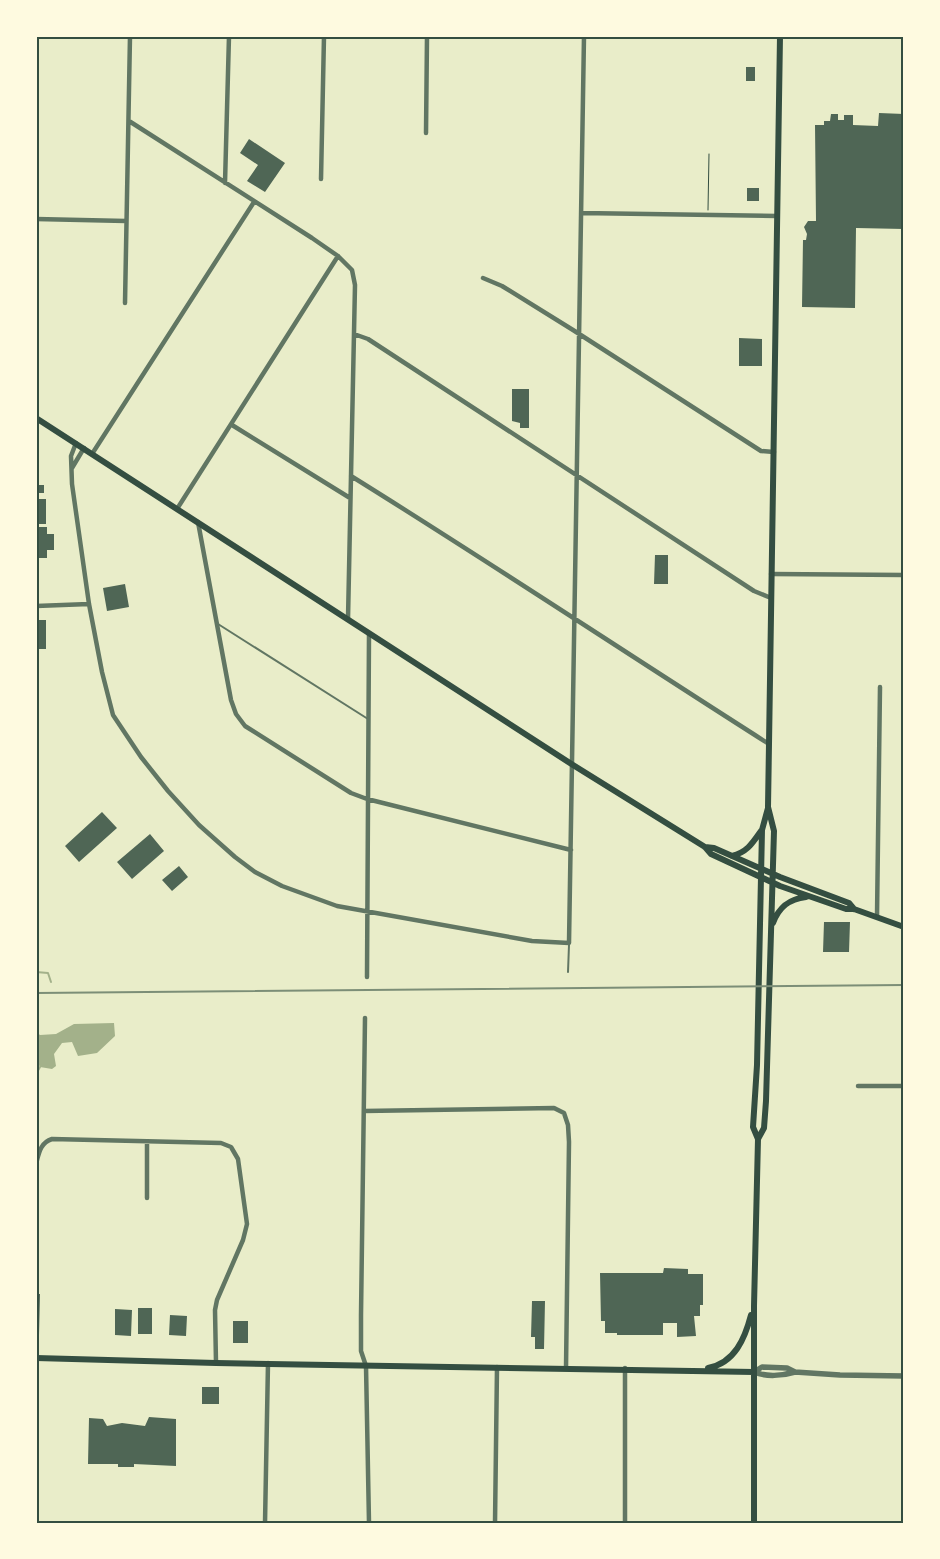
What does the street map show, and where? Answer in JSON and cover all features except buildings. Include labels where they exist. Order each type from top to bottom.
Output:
[{"type":"main road","points":[[758,1139],[764,1128],[766,1101],[774,831],[768,807],[768,744],[780,36]]},
{"type":"main road","points":[[36,418],[573,765],[705,847],[711,854],[772,883],[809,897],[846,909],[854,909],[904,927]]},
{"type":"main road","points":[[754,1523],[754,1306],[758,1139],[754,1127],[762,830],[768,807]]},
{"type":"main road","points":[[732,856],[748,849],[762,830]]},
{"type":"main road","points":[[705,847],[714,848],[773,874],[849,903],[854,909]]},
{"type":"main road","points":[[771,926],[784,904],[796,898],[809,897]]},
{"type":"main road","points":[[697,1370],[714,1367],[739,1348],[746,1334],[754,1306]]},
{"type":"main road","points":[[36,1358],[366,1366],[625,1368],[754,1372]]},
{"type":"street","points":[[125,304],[130,36]]},
{"type":"street","points":[[225,183],[229,36]]},
{"type":"street","points":[[321,179],[324,36]]},
{"type":"street","points":[[426,133],[427,36]]},
{"type":"street","points":[[76,443],[72,449],[71,456],[72,484],[89,604],[102,672],[113,715],[168,791],[199,825],[255,872],[282,886],[337,906],[532,941],[569,943],[584,36]]},
{"type":"street","points":[[129,122],[338,256],[352,270],[355,285],[348,619]]},
{"type":"street","points":[[92,454],[254,202]]},
{"type":"street","points":[[581,213],[778,216]]},
{"type":"street","points":[[36,219],[126,221]]},
{"type":"street","points":[[177,509],[338,256]]},
{"type":"street","points":[[483,278],[502,286],[579,333],[762,451],[774,452]]},
{"type":"street","points":[[354,334],[368,339],[754,591],[771,598]]},
{"type":"street","points":[[232,425],[350,498]]},
{"type":"street","points":[[72,469],[84,448]]},
{"type":"street","points":[[351,476],[432,525],[575,620],[768,744]]},
{"type":"street","points":[[198,522],[231,700],[236,714],[245,726],[351,793],[368,799],[571,850]]},
{"type":"street","points":[[771,574],[904,575]]},
{"type":"street","points":[[36,606],[89,604]]},
{"type":"street","points":[[367,977],[369,633]]},
{"type":"street","points":[[877,917],[880,687]]},
{"type":"street","points":[[365,1018],[361,1351],[366,1366],[369,1523]]},
{"type":"street","points":[[858,1086],[904,1086]]},
{"type":"street","points":[[364,1111],[554,1108],[564,1113],[568,1125],[569,1142],[566,1368]]},
{"type":"street","points":[[36,1164],[41,1147],[46,1141],[52,1139],[221,1143],[231,1147],[238,1159],[247,1224],[243,1240],[217,1300],[215,1310],[216,1363]]},
{"type":"street","points":[[147,1142],[147,1198]]},
{"type":"street","points":[[265,1523],[268,1363]]},
{"type":"street","points":[[495,1523],[497,1367]]},
{"type":"street","points":[[624,1523],[625,1368]]},
{"type":"street","points":[[754,1372],[762,1375],[787,1375],[795,1372],[904,1376]]},
{"type":"lane","points":[[217,623],[368,719]]},
{"type":"lane","points":[[568,972],[569,943]]},
{"type":"path","points":[[708,215],[709,154]]},
{"type":"shaded area","points":[[114,1023],[115,1036],[97,1053],[78,1056],[72,1042],[62,1043],[54,1054],[56,1066],[52,1069],[40,1067],[36,1057],[39,1047],[36,1047],[36,1032],[40,1035],[56,1034],[74,1024]]},
{"type":"waterway","points":[[36,972],[48,973],[51,982]]},
{"type":"waterway","points":[[36,1074],[40,1067]]},
{"type":"railway","points":[[36,993],[904,985]]}]
